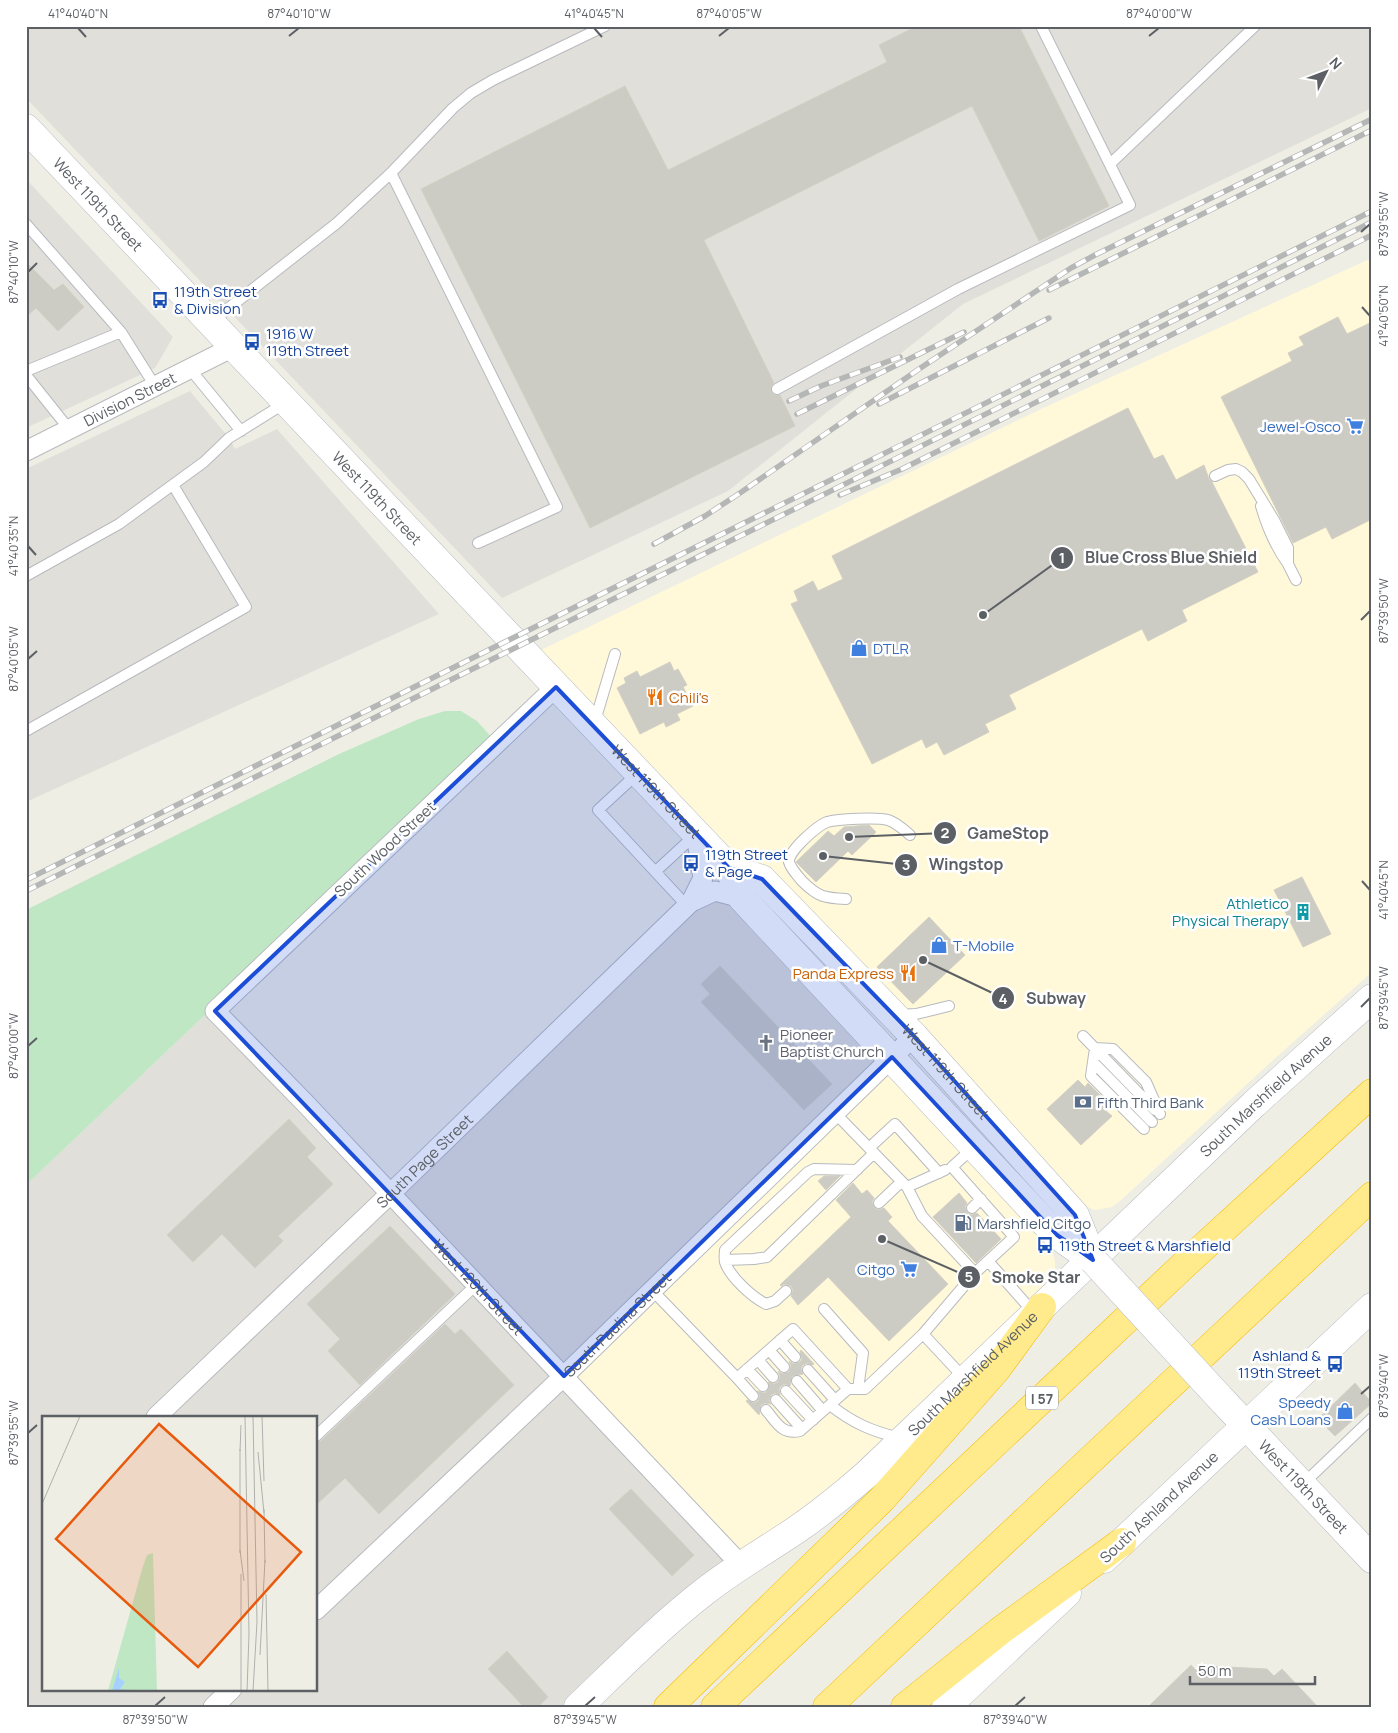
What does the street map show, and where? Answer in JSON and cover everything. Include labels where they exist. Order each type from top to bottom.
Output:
[{"type":"highway","name":"I 57","points":[[716,1707],[1185,1264],[1372,1093]]},
{"type":"highway","points":[[826,1707],[1372,1196]]},
{"type":"highway","points":[[668,1707],[882,1499],[996,1370],[1039,1311]]},
{"type":"highway","points":[[905,1707],[1000,1631],[1122,1542]]},
{"type":"street","name":"West 119th Street","points":[[26,128],[729,868],[742,898],[974,1147],[1057,1235],[1092,1260],[1372,1559]]},
{"type":"street","name":"Division Street","points":[[26,451],[233,347]]},
{"type":"street","name":"South Wood Street","points":[[215,1011],[556,687]]},
{"type":"street","name":"South Page Street","points":[[689,904],[703,878],[696,835]]},
{"type":"street","name":"West 119th Street","points":[[729,868],[762,879],[895,1015],[1075,1215],[1092,1260]]},
{"type":"street","name":"South Page Street","points":[[157,1416],[390,1194],[689,904],[715,891],[742,898]]},
{"type":"street","name":"South Marshfield Avenue","points":[[578,1707],[668,1622],[705,1592],[741,1565],[796,1530],[832,1504],[904,1439],[1254,1104],[1372,998]]},
{"type":"street","name":"West 120th Street","points":[[215,1011],[306,1103],[741,1565]]},
{"type":"street","name":"South Paulina Street","points":[[318,1608],[564,1376],[914,1036]]},
{"type":"street","name":"South Ashland Avenue","points":[[946,1707],[1372,1308]]},
{"type":"lane","points":[[211,323],[337,223],[390,173],[453,108],[471,93],[493,80],[605,26]]},
{"type":"lane","points":[[777,389],[958,289],[1130,205],[1041,26]]},
{"type":"lane","points":[[1110,164],[1255,26]]},
{"type":"lane","points":[[390,173],[557,507],[478,543]]},
{"type":"lane","points":[[26,224],[121,332],[155,386]]},
{"type":"lane","points":[[26,371],[121,332]]},
{"type":"lane","points":[[190,369],[241,431]]},
{"type":"lane","points":[[26,375],[69,429]]},
{"type":"lane","points":[[26,576],[119,524],[204,462],[229,438],[286,402]]},
{"type":"lane","points":[[1215,476],[1228,470],[1236,469],[1249,479],[1258,495],[1266,525],[1296,580]]},
{"type":"lane","points":[[26,731],[246,607],[172,485]]},
{"type":"lane","points":[[594,727],[615,654]]},
{"type":"lane","points":[[637,773],[598,810],[689,904]]},
{"type":"lane","points":[[846,899],[821,897],[813,892],[789,862],[790,855],[794,849],[821,824],[838,820],[886,820],[894,823],[910,835]]},
{"type":"lane","points":[[656,871],[696,835]]},
{"type":"lane","points":[[895,1015],[916,1014],[949,1006]]},
{"type":"lane","points":[[1083,1036],[1095,1048],[1114,1049],[1146,1082],[1160,1114]]},
{"type":"lane","points":[[1095,1048],[1091,1076],[1144,1129]]},
{"type":"lane","points":[[1093,1062],[1152,1122]]},
{"type":"lane","points":[[835,1112],[904,1185],[922,1216],[944,1234],[964,1255],[975,1273]]},
{"type":"lane","points":[[725,1260],[767,1257],[857,1170],[895,1124],[939,1172]]},
{"type":"lane","points":[[879,1203],[904,1185],[952,1167],[974,1147]]},
{"type":"lane","points":[[766,1410],[783,1430],[791,1433],[802,1429],[853,1389],[865,1389],[923,1334],[975,1273],[1014,1236],[952,1167]]},
{"type":"lane","points":[[786,1291],[775,1300],[766,1304],[755,1298],[730,1272],[725,1260],[725,1250],[808,1172],[814,1170],[857,1170]]},
{"type":"lane","points":[[972,1208],[981,1199]]},
{"type":"lane","points":[[992,1229],[1000,1221]]},
{"type":"lane","points":[[988,1261],[1039,1311]]},
{"type":"lane","points":[[318,1434],[477,1284]]},
{"type":"lane","points":[[652,1290],[752,1396]]},
{"type":"lane","points":[[824,1309],[863,1353],[853,1389]]},
{"type":"lane","points":[[737,1378],[793,1329],[853,1389]]},
{"type":"lane","points":[[923,1334],[966,1380]]},
{"type":"lane","points":[[780,1340],[796,1357]]},
{"type":"lane","points":[[768,1350],[784,1367]]},
{"type":"lane","points":[[758,1360],[773,1377]]},
{"type":"lane","points":[[748,1369],[763,1386]]},
{"type":"lane","points":[[808,1370],[829,1406]]},
{"type":"lane","points":[[796,1381],[850,1420],[879,1433],[904,1439]]},
{"type":"lane","points":[[786,1391],[812,1420]]},
{"type":"lane","points":[[776,1400],[802,1429]]},
{"type":"lane","points":[[1302,1485],[1372,1418]]},
{"type":"highlighted area","points":[[556,687],[729,868],[762,879],[914,1036],[1075,1215],[1093,1260],[1057,1235],[892,1057],[564,1376],[215,1011]]},
{"type":"shaded area","points":[[26,26],[1372,26],[1372,108],[963,304],[728,491],[502,598],[26,98]]},
{"type":"shaded area","points":[[26,179],[173,337],[155,368],[26,428]]},
{"type":"shaded area","points":[[1372,258],[1372,972],[1121,1200],[1112,1207],[1095,1210],[1074,1201],[539,651],[1037,411]]},
{"type":"shaded area","points":[[190,391],[229,438],[235,449],[277,429],[439,614],[26,802],[26,469]]},
{"type":"shaded area","points":[[715,887],[886,1066],[561,1376],[731,1558],[677,1599],[563,1707],[26,1707],[26,1185],[210,1010],[390,1200]]},
{"type":"shaded area","points":[[886,1066],[950,1141],[1052,1252],[1055,1261],[1055,1272],[1050,1281],[836,1482],[803,1510],[731,1558],[561,1376]]},
{"type":"green space","points":[[445,711],[461,711],[477,721],[494,740],[26,1185],[26,910],[339,754],[419,719]]},
{"type":"building","points":[[917,26],[1019,26],[1109,206],[1039,241],[972,106],[704,240],[774,383],[771,386],[771,392],[774,395],[780,395],[795,426],[590,528],[421,189],[625,86],[668,170],[887,62],[879,45]]},
{"type":"building","points":[[26,262],[54,290],[63,284],[84,307],[58,331],[36,308],[26,317]]},
{"type":"building","points":[[1338,317],[1347,334],[1372,322],[1372,519],[1332,539],[1326,527],[1293,543],[1221,397],[1292,361],[1288,353],[1304,345],[1299,337]]},
{"type":"building","points":[[1128,408],[1154,459],[1163,455],[1176,480],[1204,465],[1209,479],[1258,572],[1182,610],[1187,621],[1148,641],[1142,629],[1009,695],[1016,709],[985,724],[989,732],[944,755],[937,742],[926,748],[922,739],[872,764],[791,604],[798,601],[794,591],[813,581],[818,591],[843,579],[832,556]]},
{"type":"building","name":"Chili's","points":[[670,662],[674,671],[678,669],[687,685],[683,687],[693,706],[677,714],[680,720],[666,727],[664,722],[640,734],[617,688],[626,683],[624,678],[637,671],[640,677]]},
{"type":"building","points":[[869,825],[876,832],[852,855],[848,851],[816,882],[796,862],[828,831],[834,836],[844,827]]},
{"type":"building","name":"Athletico Physical Therapy","points":[[1302,877],[1331,934],[1303,947],[1274,890]]},
{"type":"building","points":[[929,917],[965,955],[913,1004],[877,967]]},
{"type":"building","name":"Pioneer Baptist Church","points":[[720,966],[832,1084],[804,1110],[701,1002],[710,994],[701,984]]},
{"type":"building","name":"Fifth Third Bank","points":[[1078,1080],[1085,1087],[1088,1083],[1111,1106],[1106,1111],[1112,1116],[1081,1145],[1047,1109]]},
{"type":"building","points":[[289,1119],[316,1148],[307,1157],[333,1184],[278,1236],[283,1241],[255,1268],[222,1234],[193,1262],[167,1235]]},
{"type":"building","points":[[824,1176],[840,1176],[826,1190],[818,1181]]},
{"type":"building","points":[[853,1183],[862,1194],[867,1190],[874,1198],[872,1202],[874,1207],[878,1210],[884,1208],[892,1217],[888,1221],[948,1284],[889,1341],[828,1277],[798,1305],[791,1296],[793,1290],[791,1286],[780,1285],[851,1217],[836,1200]]},
{"type":"building","name":"Marshfield Citgo","points":[[959,1193],[967,1203],[965,1207],[967,1212],[971,1215],[977,1213],[1001,1239],[976,1263],[933,1217]]},
{"type":"building","points":[[390,1226],[455,1294],[360,1385],[328,1351],[340,1339],[307,1304]]},
{"type":"building","points":[[445,1324],[455,1334],[461,1329],[514,1385],[379,1514],[345,1478],[318,1503],[318,1442]]},
{"type":"building","points":[[801,1350],[814,1364],[807,1363],[803,1365],[801,1368],[803,1374],[792,1376],[790,1386],[785,1384],[781,1386],[779,1389],[780,1395],[775,1393],[771,1395],[769,1401],[771,1404],[765,1403],[761,1405],[759,1415],[746,1401],[754,1403],[758,1401],[760,1395],[757,1391],[765,1393],[769,1388],[768,1382],[774,1384],[778,1382],[780,1376],[778,1371],[782,1374],[789,1372],[791,1366],[789,1361],[793,1364],[800,1362],[802,1359]]},
{"type":"building","name":"Speedy Cash Loans","points":[[1355,1383],[1372,1403],[1335,1436],[1318,1419]]},
{"type":"building","points":[[631,1489],[694,1555],[672,1576],[609,1509]]},
{"type":"building","points":[[507,1651],[548,1697],[538,1707],[524,1707],[488,1669]]},
{"type":"building","points":[[1191,1665],[1200,1674],[1208,1666],[1267,1669],[1274,1676],[1282,1669],[1318,1707],[1148,1707]]},
{"type":"railway","points":[[654,544],[705,516],[740,493],[919,369],[1071,268],[1372,119]]},
{"type":"railway","points":[[1049,290],[1372,130]]},
{"type":"railway","points":[[26,880],[1372,211]]},
{"type":"railway","points":[[26,891],[1372,222]]},
{"type":"railway","points":[[840,495],[902,469],[1372,235]]},
{"type":"railway","points":[[879,404],[1049,318]]},
{"type":"railway","points":[[797,414],[964,332]]},
{"type":"railway","points":[[789,401],[821,386],[900,357]]},
{"type":"place","name":"119th Street & Division","points":[[160,300]]},
{"type":"place","name":"1916 W 119th Street","points":[[252,342]]},
{"type":"place","name":"Jewel-Osco","points":[[1355,426]]},
{"type":"place","name":"Blue Cross Blue Shield","points":[[983,615]]},
{"type":"place","name":"DTLR","points":[[859,648]]},
{"type":"place","name":"Chili's","points":[[655,697]]},
{"type":"place","name":"GameStop","points":[[849,837]]},
{"type":"place","name":"Wingstop","points":[[823,856]]},
{"type":"place","name":"119th Street & Page","points":[[691,863]]},
{"type":"place","name":"Athletico Physical Therapy","points":[[1303,912]]},
{"type":"place","name":"T-Mobile","points":[[939,945]]},
{"type":"place","name":"Subway","points":[[923,960]]},
{"type":"place","name":"Panda Express","points":[[908,973]]},
{"type":"place","name":"Pioneer Baptist Church","points":[[766,1043]]},
{"type":"place","name":"Fifth Third Bank","points":[[1083,1102]]},
{"type":"place","name":"Marshfield Citgo","points":[[963,1223]]},
{"type":"place","name":"Smoke Star","points":[[882,1239]]},
{"type":"place","name":"119th Street & Marshfield","points":[[1045,1245]]},
{"type":"place","name":"Citgo","points":[[909,1269]]},
{"type":"place","name":"Ashland & 119th Street","points":[[1335,1364]]},
{"type":"place","name":"Speedy Cash Loans","points":[[1345,1411]]}]
